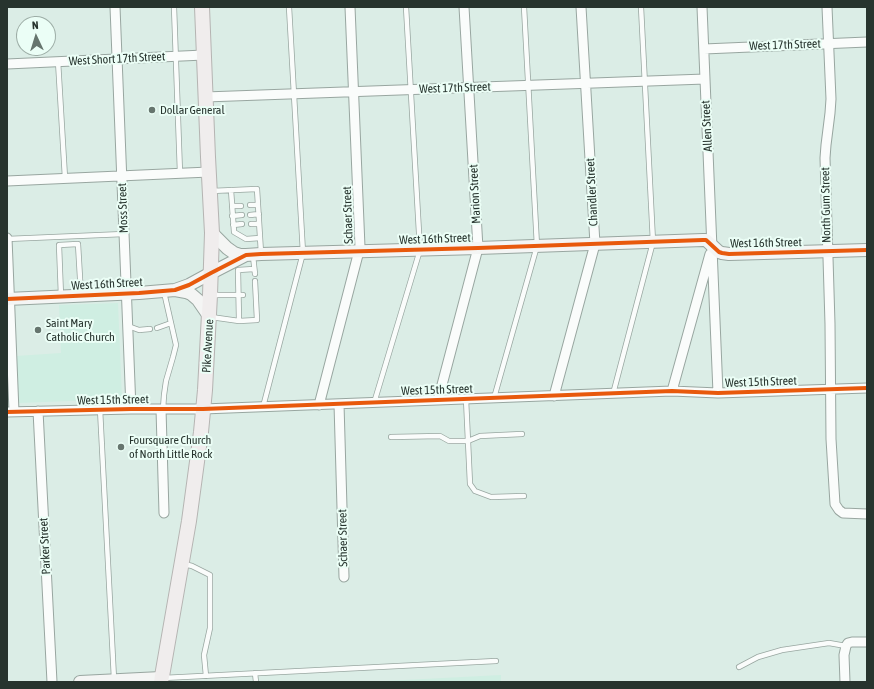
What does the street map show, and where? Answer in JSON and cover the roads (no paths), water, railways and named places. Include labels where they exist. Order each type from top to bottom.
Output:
[{"type":"main road","name":"Pike Avenue","points":[[161,680],[189,521],[201,432],[209,316],[212,233],[202,7]]},
{"type":"street","name":"Moss Street","points":[[115,7],[132,409]]},
{"type":"street","name":"Schaer Street","points":[[319,405],[360,244],[350,7]]},
{"type":"street","name":"Marion Street","points":[[438,400],[478,248],[464,7]]},
{"type":"street","name":"Chandler Street","points":[[554,396],[594,244],[581,7]]},
{"type":"street","name":"Allen Street","points":[[702,7],[718,393]]},
{"type":"street","name":"North Gum Street","points":[[826,7],[831,100],[825,158],[831,439],[835,504],[839,510],[845,513],[867,514]]},
{"type":"street","name":"West 17th Street","points":[[704,49],[867,42]]},
{"type":"street","name":"West Short 17th Street","points":[[7,64],[204,55]]},
{"type":"street","name":"West 17th Street","points":[[205,97],[705,79]]},
{"type":"street","points":[[7,181],[209,172]]},
{"type":"street","points":[[212,233],[234,253],[240,255],[253,255]]},
{"type":"street","points":[[7,239],[10,412]]},
{"type":"street","name":"West 16th Street","points":[[8,299],[169,290],[189,285],[211,273],[253,255],[703,240],[706,240],[722,253],[729,254],[867,250]]},
{"type":"street","name":"Allen Street","points":[[672,391],[712,245]]},
{"type":"street","points":[[169,290],[191,294],[198,300],[209,316]]},
{"type":"street","name":"West 15th Street","points":[[10,412],[203,409],[672,391],[718,393],[867,388]]},
{"type":"street","name":"Schaer Street","points":[[339,404],[344,577]]},
{"type":"street","points":[[162,409],[164,513]]},
{"type":"street","name":"Parker Street","points":[[38,411],[52,682]]},
{"type":"street","points":[[845,682],[845,651],[848,643],[867,642]]},
{"type":"street","points":[[80,682],[161,680]]},
{"type":"lane","points":[[174,7],[180,173]]},
{"type":"lane","points":[[263,407],[303,253],[289,7]]},
{"type":"lane","points":[[374,402],[420,250],[406,7]]},
{"type":"lane","points":[[494,398],[537,246],[524,7]]},
{"type":"lane","points":[[613,394],[653,242],[641,7]]},
{"type":"lane","points":[[58,61],[65,178]]},
{"type":"lane","points":[[210,192],[257,188],[260,238],[253,255],[254,272],[238,270],[241,295],[239,321]]},
{"type":"lane","points":[[231,190],[234,232],[246,239],[260,238]]},
{"type":"lane","points":[[250,205],[258,205]]},
{"type":"lane","points":[[232,206],[240,206]]},
{"type":"lane","points":[[250,215],[259,214]]},
{"type":"lane","points":[[232,216],[242,216]]},
{"type":"lane","points":[[233,225],[242,224]]},
{"type":"lane","points":[[251,224],[260,224]]},
{"type":"lane","points":[[7,239],[124,234]]},
{"type":"lane","points":[[61,296],[59,245],[78,244],[81,295]]},
{"type":"lane","points":[[209,316],[239,321],[257,320],[257,305],[253,294],[253,283]]},
{"type":"lane","points":[[162,409],[166,381],[174,357],[176,345],[171,323],[169,290]]},
{"type":"lane","points":[[210,295],[241,295]]},
{"type":"lane","points":[[251,305],[257,305]]},
{"type":"lane","points":[[157,328],[171,323]]},
{"type":"lane","points":[[128,326],[139,330],[150,329]]},
{"type":"lane","points":[[466,399],[470,484],[475,491],[491,497],[524,496]]},
{"type":"lane","points":[[100,410],[114,681]]},
{"type":"lane","points":[[391,437],[440,436],[450,441],[468,440],[480,436],[522,434]]},
{"type":"lane","points":[[182,563],[210,575],[210,628],[204,655],[206,676]]},
{"type":"lane","points":[[739,667],[758,657],[782,650],[829,643],[845,651]]},
{"type":"lane","points":[[161,680],[193,679],[206,676],[496,661]]},
{"type":"lane","points":[[255,674],[256,682]]},
{"type":"place","name":"Dollar General","points":[[152,110]]},
{"type":"place","name":"Saint Mary Catholic Church","points":[[38,330]]},
{"type":"place","name":"Foursquare Church of North Little Rock","points":[[121,447]]}]
